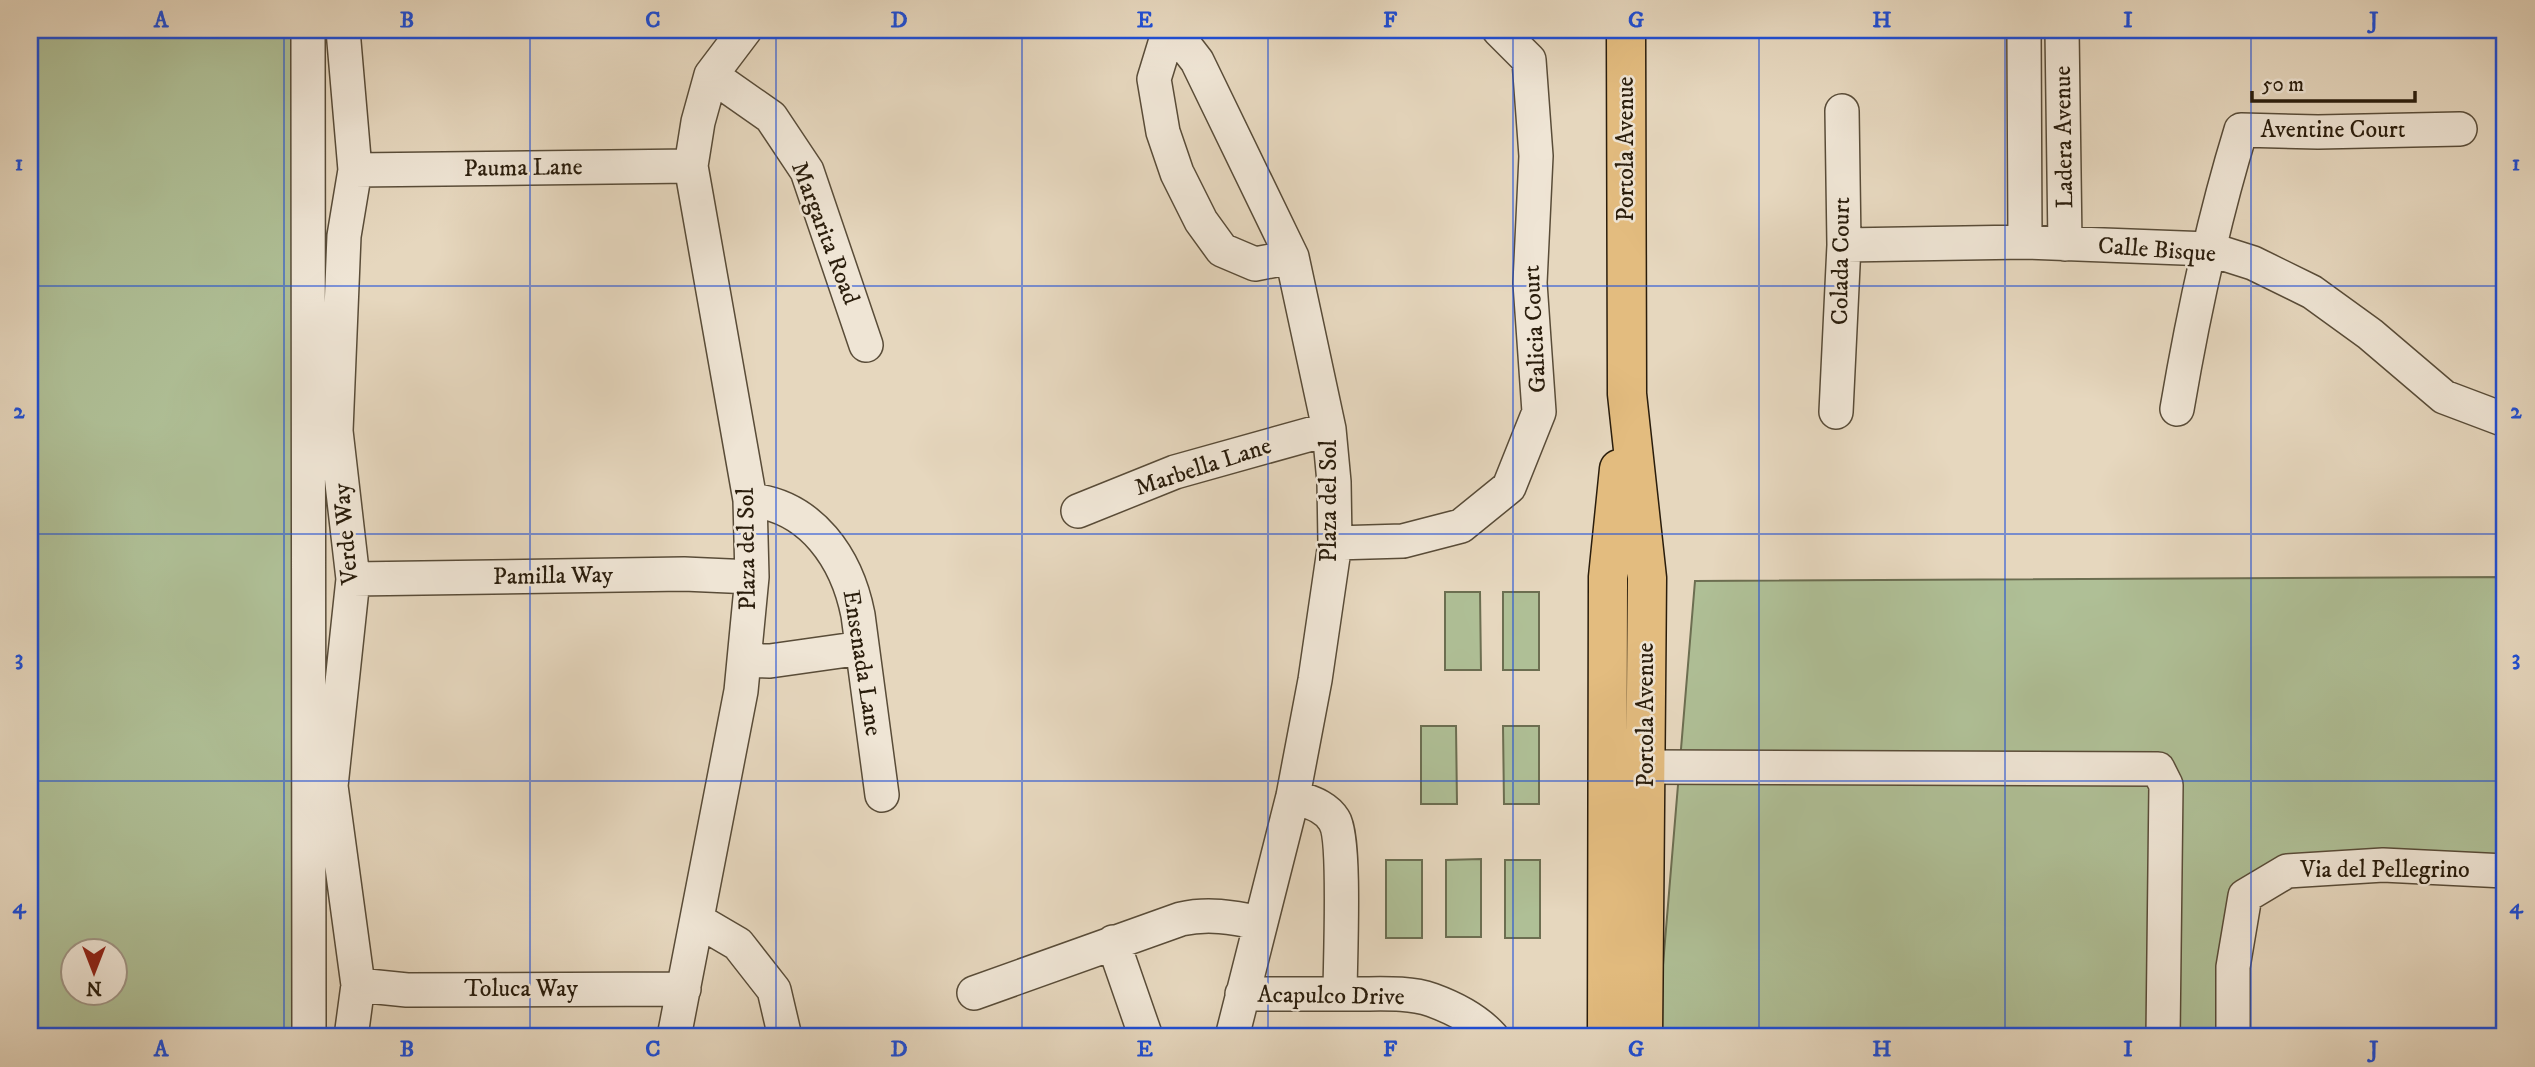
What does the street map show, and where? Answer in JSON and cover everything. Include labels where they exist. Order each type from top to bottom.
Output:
[{"type":"main road","name":"Portola Avenue","points":[[1626,30],[1627,394],[1647,578],[1643,1037]]},
{"type":"main road","name":"Portola Avenue","points":[[1607,1037],[1608,577],[1627,394]]},
{"type":"main road","points":[[1608,954],[1622,982],[1625,1037]]},
{"type":"street","points":[[308,30],[309,1037]]},
{"type":"street","name":"Verde Way","points":[[343,30],[355,170],[344,236],[336,431],[353,579],[331,786],[358,985],[351,1037]]},
{"type":"street","name":"Plaza del Sol","points":[[674,1037],[741,691],[752,577],[750,500],[691,166],[698,122],[711,75],[745,30]]},
{"type":"street","points":[[1171,30],[1154,79],[1163,132],[1177,173],[1201,221],[1222,250],[1255,264],[1292,257]]},
{"type":"street","name":"Plaza del Sol","points":[[1171,30],[1197,61],[1292,257],[1329,429],[1334,482],[1335,543],[1315,680],[1293,796],[1232,1037]]},
{"type":"street","name":"Galicia Court","points":[[1335,543],[1403,541],[1461,526],[1509,487],[1539,412],[1530,283],[1536,156],[1529,60],[1499,30]]},
{"type":"street","name":"Ladera Avenue","points":[[2024,30],[2025,242]]},
{"type":"street","name":"Ladera Avenue","points":[[2062,30],[2065,244]]},
{"type":"street","name":"Margarita Road","points":[[711,75],[771,117],[807,171],[866,345]]},
{"type":"street","name":"Colada Court","points":[[1836,412],[1844,244],[1842,111]]},
{"type":"street","name":"Aventine Court","points":[[2177,409],[2209,249],[2225,181],[2241,130],[2318,132],[2460,129]]},
{"type":"street","points":[[2024,138],[2064,136]]},
{"type":"street","name":"Pauma Lane","points":[[355,170],[691,166]]},
{"type":"street","name":"Calle Bisque","points":[[1844,244],[2025,242],[2209,249],[2253,263],[2312,292],[2370,334],[2444,397],[2505,420]]},
{"type":"street","name":"Marbella Lane","points":[[1078,511],[1175,472],[1329,429]]},
{"type":"street","name":"Ensenada Lane","points":[[750,500],[767,502],[786,510],[808,525],[838,557],[853,593],[882,795]]},
{"type":"street","name":"Pamilla Way","points":[[353,579],[684,574],[752,577]]},
{"type":"street","points":[[744,660],[770,661],[862,648]]},
{"type":"street","points":[[1645,766],[2158,769],[2166,785],[2163,1037]]},
{"type":"street","points":[[1293,796],[1324,808],[1338,827],[1340,994]]},
{"type":"street","name":"Via del Pellegrino","points":[[2233,1037],[2233,967],[2245,896],[2287,871],[2383,865],[2505,872]]},
{"type":"street","points":[[974,993],[1181,919],[1198,915],[1226,916],[1259,923]]},
{"type":"street","points":[[697,920],[738,944],[774,990],[785,1037]]},
{"type":"street","points":[[1113,942],[1146,1037]]},
{"type":"street","name":"Toluca Way","points":[[358,985],[407,990],[684,989]]},
{"type":"street","name":"Acapulco Drive","points":[[1242,994],[1389,994],[1431,1000],[1479,1024],[1492,1037]]},
{"type":"green space","points":[[30,30],[321,30],[319,1037],[30,1037]]},
{"type":"green space","points":[[2505,577],[2505,872],[2287,871],[2245,896],[2242,1037],[1657,1037],[1695,581]]},
{"type":"green space","points":[[1445,592],[1480,592],[1481,670],[1445,670]]},
{"type":"green space","points":[[1503,592],[1539,592],[1539,670],[1503,670]]},
{"type":"green space","points":[[1421,726],[1456,726],[1457,804],[1421,804]]},
{"type":"green space","points":[[1503,726],[1539,726],[1539,804],[1504,804]]},
{"type":"green space","points":[[1481,859],[1481,937],[1446,937],[1446,860]]},
{"type":"green space","points":[[1386,860],[1422,860],[1422,938],[1386,938]]},
{"type":"green space","points":[[1505,860],[1540,860],[1540,938],[1505,938]]}]
